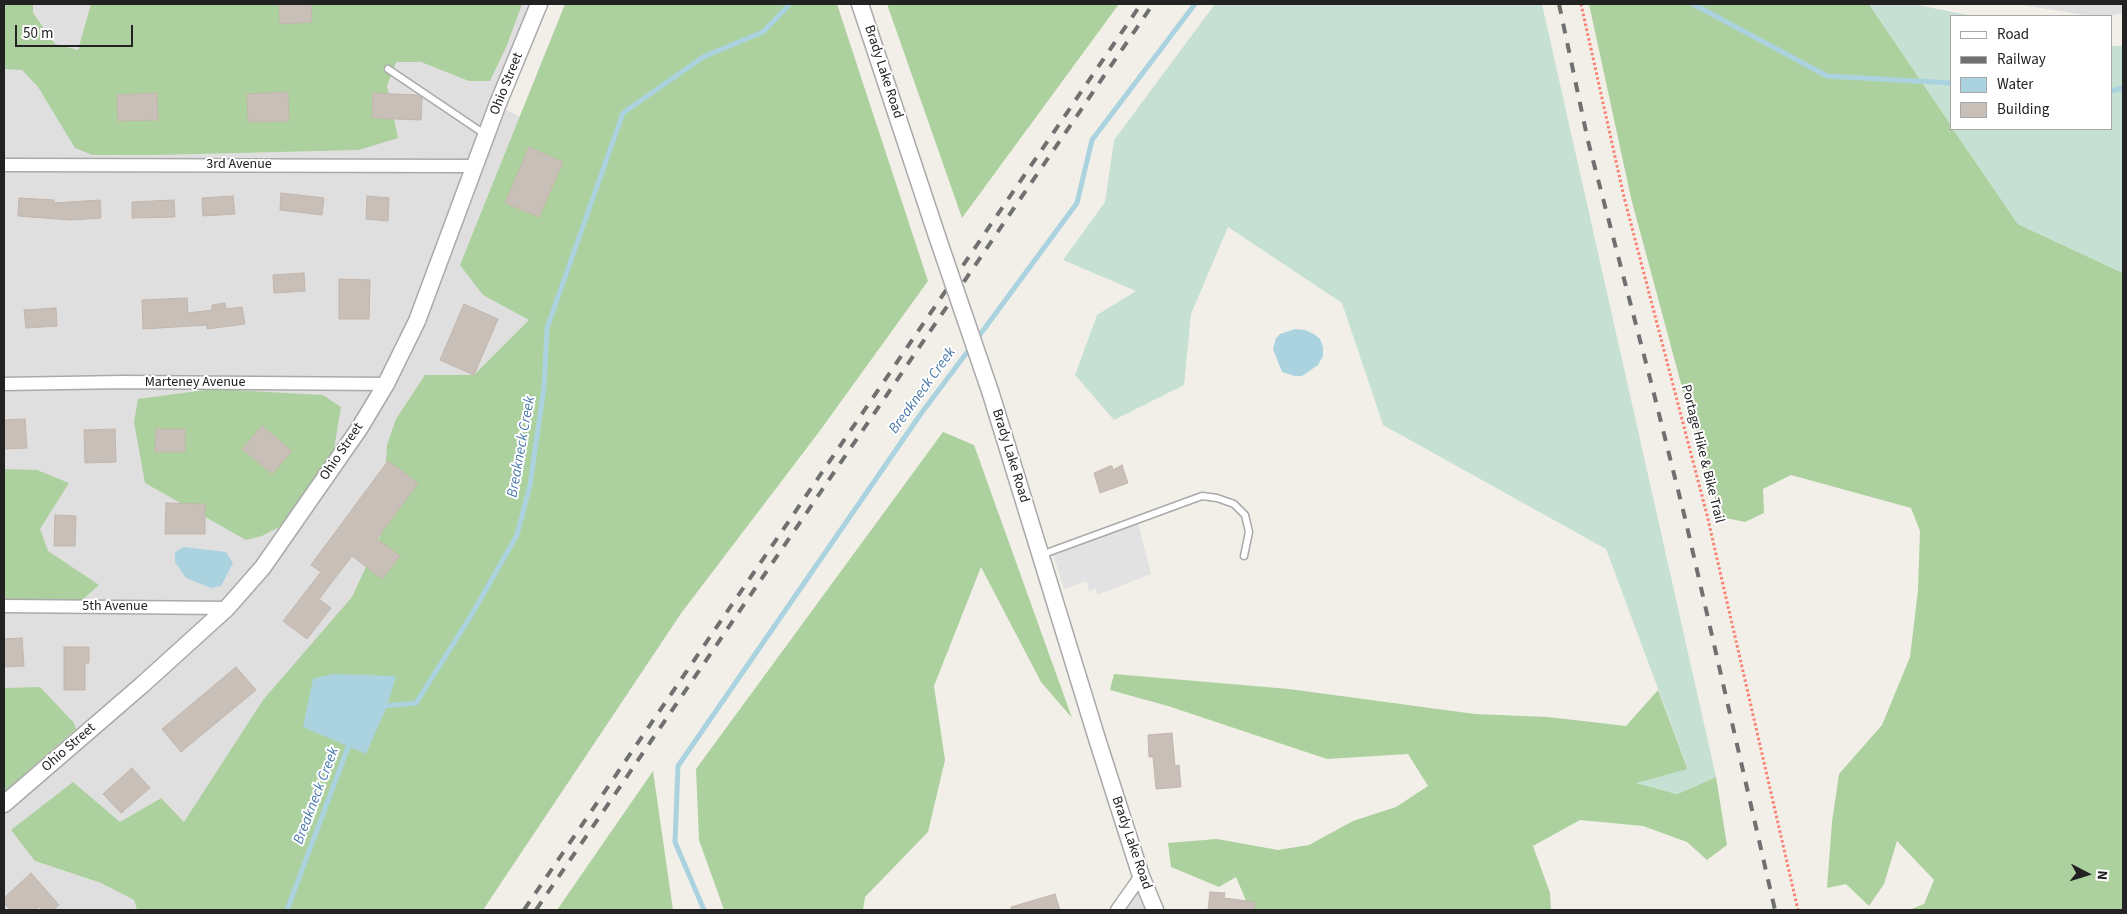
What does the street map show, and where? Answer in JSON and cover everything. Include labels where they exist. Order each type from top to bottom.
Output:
[{"type":"street","name":"Ohio Street","points":[[4,804],[142,685],[227,608],[263,567],[359,429],[386,384],[417,321],[475,166],[539,4]]},
{"type":"street","name":"Brady Lake Road","points":[[860,4],[991,394],[1098,742],[1141,876],[1155,910]]},
{"type":"street","name":"3rd Avenue","points":[[4,165],[475,166]]},
{"type":"street","name":"Marteney Avenue","points":[[4,384],[123,382],[386,384]]},
{"type":"street","name":"5th Avenue","points":[[4,606],[227,608]]},
{"type":"street","points":[[1117,910],[1141,876]]},
{"type":"lane","points":[[388,69],[487,136]]},
{"type":"lane","points":[[1041,555],[1202,496],[1217,498],[1234,504],[1245,515],[1249,532],[1244,556]]},
{"type":"path","name":"Portage Hike & Bike Trail","points":[[1581,4],[1624,197],[1707,515],[1798,910]]},
{"type":"shaded area","points":[[4,4],[539,4],[497,105],[589,152],[541,319],[427,616],[183,823],[160,798],[120,823],[35,861],[101,883],[134,900],[137,910],[4,910]]},
{"type":"shaded area","points":[[2016,4],[2123,4],[2123,13],[2112,15],[2085,15]]},
{"type":"shaded area","points":[[1138,523],[1151,574],[1097,595],[1096,588],[1089,592],[1087,581],[1064,589],[1052,551]]},
{"type":"shaded area","points":[[1141,876],[1155,910],[1117,910]]},
{"type":"green space","points":[[4,4],[33,4],[33,13],[55,44],[78,50],[91,4],[522,4],[507,45],[490,81],[469,81],[421,62],[396,62],[387,86],[398,138],[359,150],[92,155],[75,148],[38,87],[22,70],[4,69]]},
{"type":"green space","points":[[565,4],[837,4],[928,281],[819,432],[682,612],[483,910],[137,910],[134,900],[101,883],[35,861],[11,830],[73,782],[120,822],[161,798],[184,822],[263,700],[352,597],[382,532],[387,445],[396,419],[425,375],[474,375],[529,320],[483,295],[460,265]]},
{"type":"green space","points":[[887,4],[1119,4],[962,218]]},
{"type":"green space","points":[[1215,4],[1542,4],[1716,777],[1677,794],[1636,783],[1688,769],[1606,549],[1383,425],[1342,303],[1228,227],[1191,314],[1184,385],[1114,420],[1075,375],[1097,315],[1136,291],[1063,260],[1105,202],[1114,140]]},
{"type":"green space","points":[[1589,4],[1869,4],[1950,124],[1950,130],[1954,130],[2018,224],[2123,273],[2123,910],[1909,910],[1924,904],[1934,880],[1897,841],[1884,884],[1869,906],[1846,884],[1827,888],[1832,822],[1839,774],[1882,725],[1910,657],[1918,590],[1920,531],[1911,508],[1791,475],[1763,489],[1764,513],[1745,522],[1721,517],[1694,432],[1631,198]]},
{"type":"green space","points":[[1869,4],[1913,4],[1967,15],[1950,15],[1950,124]]},
{"type":"green space","points":[[2112,46],[2123,46],[2123,273],[2018,224],[1954,130],[2112,130]]},
{"type":"green space","points":[[213,389],[323,395],[341,407],[333,455],[281,526],[262,536],[246,540],[145,483],[134,422],[138,399]]},
{"type":"green space","points":[[943,432],[974,445],[1072,718],[1041,682],[981,567],[934,686],[945,760],[928,832],[865,897],[863,910],[724,910],[699,840],[696,769]]},
{"type":"green space","points":[[4,469],[37,470],[69,483],[40,529],[48,551],[99,585],[82,600],[4,600]]},
{"type":"green space","points":[[1114,674],[1289,689],[1475,714],[1548,717],[1626,726],[1658,690],[1688,770],[1637,783],[1677,794],[1716,777],[1727,845],[1707,860],[1687,842],[1643,826],[1580,820],[1533,846],[1550,893],[1551,910],[1250,910],[1236,877],[1219,887],[1171,867],[1168,843],[1217,839],[1278,850],[1309,845],[1353,821],[1396,807],[1428,786],[1408,754],[1327,759],[1168,706],[1110,690]]},
{"type":"green space","points":[[40,687],[74,723],[76,729],[4,792],[4,688]]},
{"type":"green space","points":[[653,771],[673,910],[557,910]]},
{"type":"water","points":[[1295,329],[1305,330],[1314,334],[1320,339],[1323,347],[1323,356],[1318,365],[1302,376],[1282,372],[1273,349],[1276,338],[1280,334]]},
{"type":"water","points":[[184,547],[226,552],[233,563],[221,586],[211,588],[186,578],[175,562],[175,552]]},
{"type":"water","points":[[333,674],[396,676],[387,706],[366,754],[303,727],[313,679]]},
{"type":"building","points":[[279,4],[311,4],[312,22],[280,24]]},
{"type":"building","points":[[288,92],[289,121],[248,122],[247,94]]},
{"type":"building","points":[[157,93],[158,120],[118,121],[117,95]]},
{"type":"building","points":[[373,93],[417,95],[422,98],[421,120],[372,118]]},
{"type":"building","points":[[529,147],[563,162],[539,217],[505,203]]},
{"type":"building","points":[[281,193],[324,198],[322,215],[280,210]]},
{"type":"building","points":[[233,196],[235,214],[203,216],[202,198]]},
{"type":"building","points":[[367,196],[389,198],[388,221],[366,219]]},
{"type":"building","points":[[19,198],[54,200],[54,203],[100,200],[101,218],[71,220],[18,216]]},
{"type":"building","points":[[174,200],[175,217],[132,218],[132,202]]},
{"type":"building","points":[[304,273],[305,291],[274,293],[273,275]]},
{"type":"building","points":[[339,279],[370,280],[369,319],[339,319]]},
{"type":"building","points":[[187,298],[188,313],[212,310],[212,305],[225,303],[226,309],[242,307],[245,324],[207,329],[207,325],[143,329],[142,300]]},
{"type":"building","points":[[464,304],[498,319],[474,375],[440,360]]},
{"type":"building","points":[[56,308],[57,326],[26,328],[24,310]]},
{"type":"building","points":[[25,419],[27,448],[4,449],[4,420]]},
{"type":"building","points":[[262,426],[292,451],[272,474],[242,449]]},
{"type":"building","points":[[115,429],[116,462],[85,463],[84,430]]},
{"type":"building","points":[[156,429],[185,429],[185,452],[155,452]]},
{"type":"building","points":[[388,461],[418,483],[377,539],[400,556],[382,579],[352,556],[319,599],[331,608],[307,639],[283,621],[321,572],[311,565]]},
{"type":"building","points":[[1122,465],[1128,483],[1100,493],[1094,473],[1110,466],[1112,466],[1113,470]]},
{"type":"building","points":[[166,503],[205,504],[205,534],[165,534]]},
{"type":"building","points":[[55,515],[76,516],[75,546],[54,546]]},
{"type":"building","points":[[22,638],[24,666],[4,667],[4,639]]},
{"type":"building","points":[[64,647],[89,647],[89,663],[85,663],[85,690],[64,690]]},
{"type":"building","points":[[236,667],[256,690],[181,752],[162,729]]},
{"type":"building","points":[[1172,733],[1175,766],[1179,765],[1181,787],[1156,789],[1153,757],[1149,757],[1148,735]]},
{"type":"building","points":[[132,768],[150,788],[121,813],[103,794]]},
{"type":"building","points":[[31,873],[59,905],[53,910],[44,910],[39,907],[35,910],[10,910],[4,903],[4,898]]},
{"type":"building","points":[[1210,892],[1225,893],[1224,898],[1255,902],[1254,910],[1208,910]]},
{"type":"building","points":[[1055,894],[1060,910],[1011,910],[1011,907]]},
{"type":"waterway","name":"Breakneck Creek","points":[[383,706],[416,703],[472,614],[517,535],[530,485],[544,388],[547,328],[623,113],[703,57],[763,32],[790,4]]},
{"type":"waterway","name":"Breakneck Creek","points":[[976,340],[1077,203],[1092,140],[1195,4]]},
{"type":"waterway","name":"Breakneck Creek","points":[[1693,4],[1827,76],[1950,83]]},
{"type":"waterway","name":"Breakneck Creek","points":[[2112,91],[2123,88]]},
{"type":"waterway","name":"Breakneck Creek","points":[[704,910],[675,842],[678,766],[920,415],[971,347]]},
{"type":"waterway","name":"Breakneck Creek","points":[[287,910],[350,742]]},
{"type":"railway","points":[[524,910],[1141,4]]},
{"type":"railway","points":[[536,910],[1153,4]]},
{"type":"railway","points":[[1559,4],[1588,141],[1685,518],[1775,910]]}]
